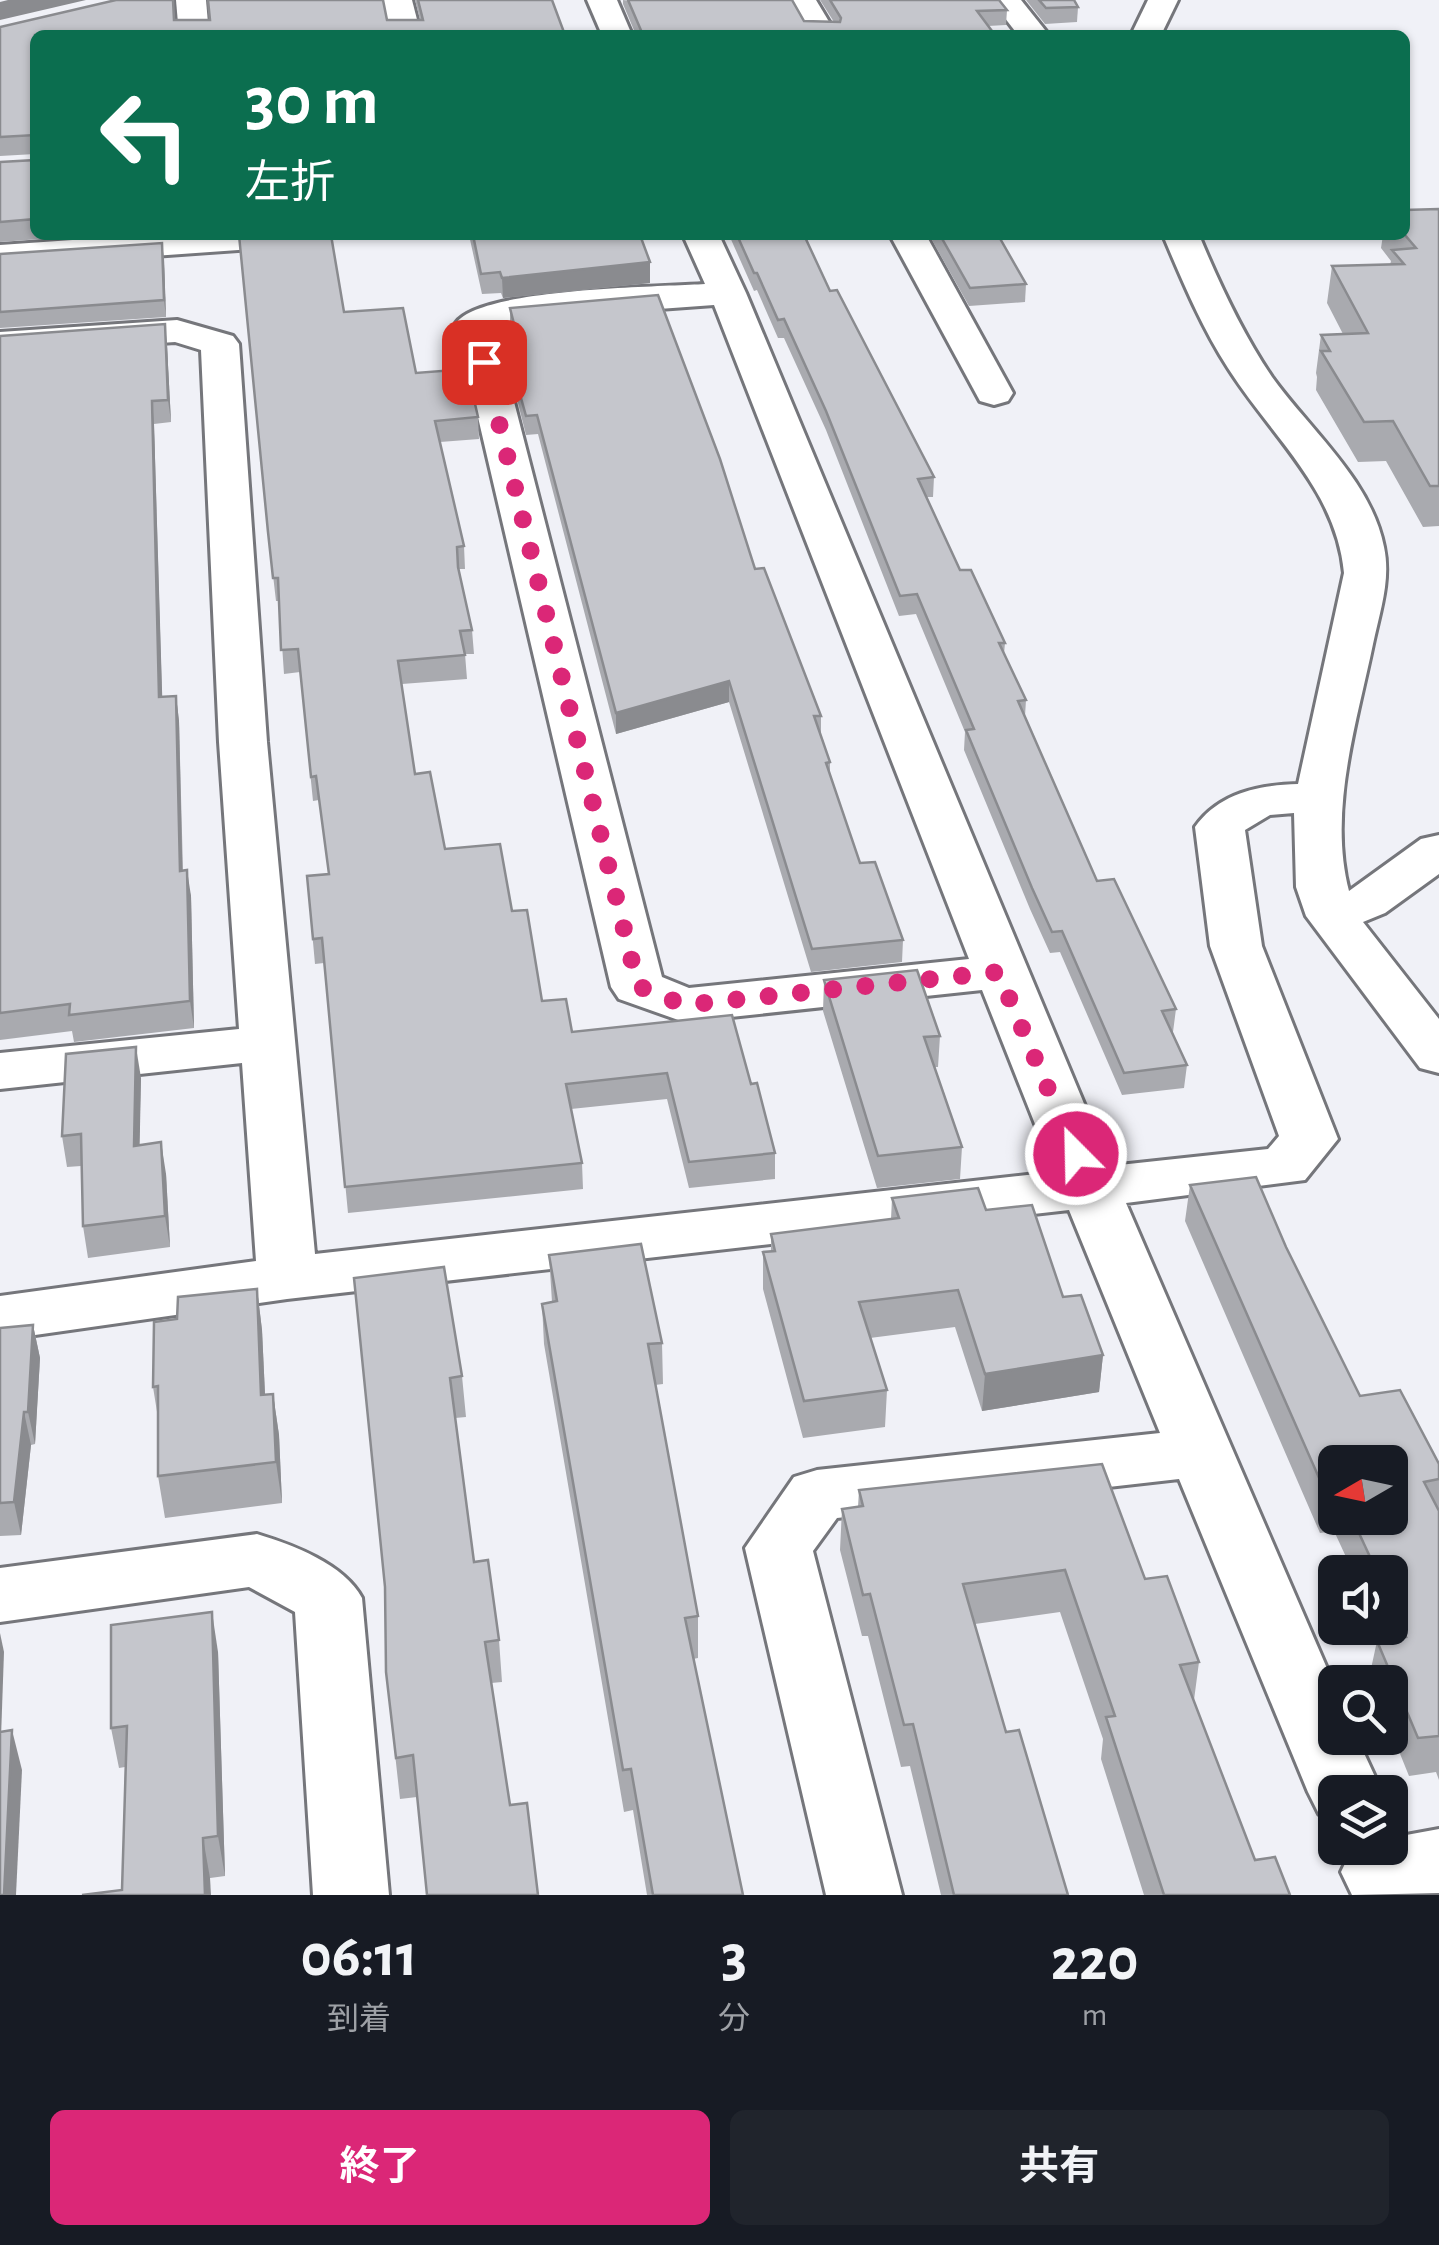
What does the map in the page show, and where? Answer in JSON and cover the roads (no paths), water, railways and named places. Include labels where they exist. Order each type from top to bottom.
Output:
[{"type":"street","points":[[191,0],[194,30]]},
{"type":"street","points":[[397,0],[405,30]]},
{"type":"street","points":[[602,0],[615,30]]},
{"type":"street","points":[[801,0],[819,30]]},
{"type":"street","points":[[1006,0],[1030,30]]},
{"type":"street","points":[[1148,30],[1163,0]]},
{"type":"street","points":[[0,256],[184,240]]},
{"type":"street","points":[[703,240],[728,293],[998,972],[1338,1775]]},
{"type":"street","points":[[911,240],[994,394]]},
{"type":"street","points":[[1184,240],[1196,272],[1247,368],[1334,486],[1360,531],[1366,575],[1317,814],[1320,893],[1332,916],[1439,1056]]},
{"type":"street","points":[[728,293],[516,308],[475,323],[638,986],[684,1005],[998,972]]},
{"type":"street","points":[[0,344],[177,331],[220,344],[242,724],[287,1278]]},
{"type":"street","points":[[0,1318],[287,1278],[1091,1191],[1285,1166],[1309,1139],[1236,946],[1220,827],[1227,818],[1254,804],[1281,798],[1321,798]]},
{"type":"street","points":[[1332,916],[1367,902],[1439,850]]},
{"type":"street","points":[[0,1071],[270,1043]]},
{"type":"street","points":[[864,1895],[779,1548],[798,1519],[817,1495],[1198,1452]]},
{"type":"street","points":[[0,1595],[257,1560],[328,1598],[352,1895]]}]
